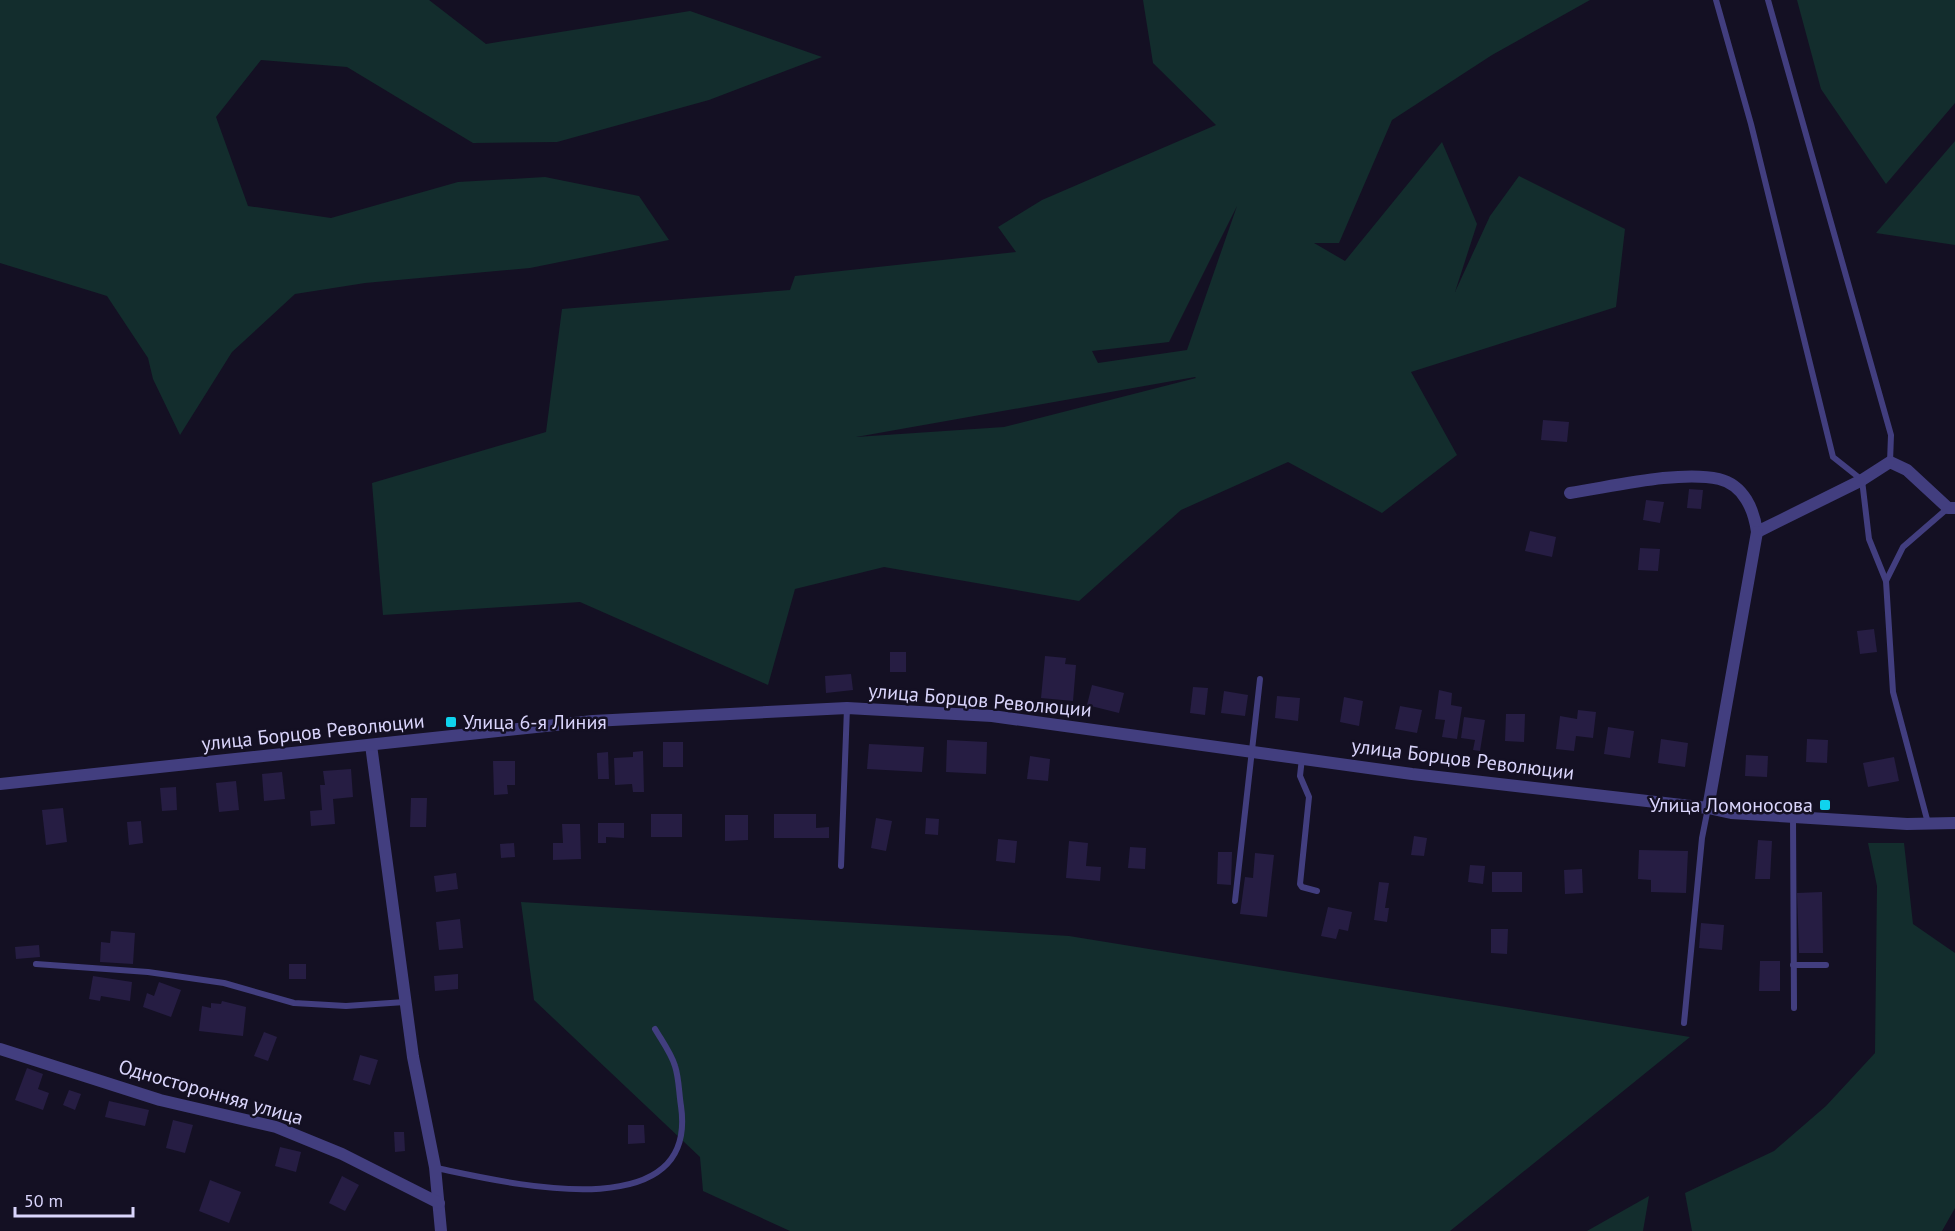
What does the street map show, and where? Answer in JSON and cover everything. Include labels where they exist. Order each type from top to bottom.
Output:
[{"type":"street","points":[[1757,532],[1862,480],[1890,462],[1907,470],[1952,508]]},
{"type":"street","points":[[1570,493],[1687,477],[1720,479],[1741,492],[1754,512],[1757,532],[1708,808]]},
{"type":"street","name":"улица Борцов Революции","points":[[0,784],[593,721],[847,708],[992,716],[1252,750],[1412,774],[1708,808],[1731,813],[1955,823]]},
{"type":"street","points":[[371,745],[413,1057],[435,1167],[441,1231]]},
{"type":"street","name":"Односторонняя улица","points":[[0,1049],[160,1100],[276,1127],[342,1154],[439,1203]]},
{"type":"lane","points":[[1716,0],[1751,123],[1833,457],[1862,480],[1869,539],[1886,581],[1893,692],[1928,823]]},
{"type":"lane","points":[[1768,0],[1891,435],[1890,462]]},
{"type":"lane","points":[[1886,581],[1903,547],[1952,508]]},
{"type":"lane","points":[[1235,901],[1260,679]]},
{"type":"lane","points":[[841,866],[847,708]]},
{"type":"lane","points":[[1302,757],[1300,776],[1309,797],[1300,884],[1302,887],[1317,891]]},
{"type":"lane","points":[[1684,1023],[1702,838],[1708,808]]},
{"type":"lane","points":[[1793,817],[1794,1008]]},
{"type":"lane","points":[[36,964],[147,972],[224,983],[294,1003],[346,1006],[405,1002]]},
{"type":"lane","points":[[1793,965],[1826,965]]},
{"type":"lane","points":[[435,1167],[512,1184],[610,1190],[632,1186],[654,1176],[670,1163],[680,1147],[683,1120],[675,1065],[655,1029]]},
{"type":"green space","points":[[0,0],[429,0],[486,44],[690,11],[822,57],[709,100],[557,142],[473,143],[347,67],[261,60],[216,117],[248,206],[331,218],[458,182],[545,177],[639,196],[669,240],[530,268],[365,283],[295,294],[232,352],[180,435],[153,379],[148,358],[107,296],[0,263]]},
{"type":"green space","points":[[1143,0],[1590,0],[1492,55],[1392,120],[1339,243],[1314,243],[1345,261],[1442,142],[1477,224],[1455,292],[1490,216],[1519,176],[1625,229],[1616,307],[1411,372],[1457,455],[1382,513],[1288,462],[1181,510],[1079,601],[884,567],[795,589],[768,685],[580,602],[383,615],[372,483],[546,432],[562,309],[790,290],[795,276],[1016,252],[998,227],[1042,200],[1216,125],[1153,63]],"holes":[[[1237,206],[1187,350],[1098,363],[1092,351],[1169,342]],[[1195,377],[1004,427],[856,437]]]},
{"type":"green space","points":[[1797,0],[1955,0],[1955,103],[1886,184],[1821,89]]},
{"type":"green space","points":[[1955,141],[1955,245],[1876,233]]},
{"type":"green space","points":[[1868,843],[1904,843],[1913,924],[1955,953],[1955,1208],[1942,1231],[1692,1231],[1685,1193],[1774,1151],[1826,1106],[1875,1053],[1877,886]]},
{"type":"green space","points":[[521,902],[1069,936],[1690,1037],[1450,1231],[790,1231],[703,1191],[700,1157],[534,1000]]},
{"type":"green space","points":[[1649,1196],[1643,1231],[1587,1231]]},
{"type":"building","points":[[1543,420],[1569,422],[1567,442],[1541,440]]},
{"type":"building","points":[[1689,489],[1703,490],[1701,509],[1687,508]]},
{"type":"building","points":[[1646,500],[1664,502],[1660,523],[1643,520]]},
{"type":"building","points":[[1530,531],[1556,537],[1552,557],[1525,551]]},
{"type":"building","points":[[1640,548],[1660,549],[1658,571],[1638,570]]},
{"type":"building","points":[[1874,629],[1877,652],[1860,654],[1857,631]]},
{"type":"building","points":[[890,652],[906,652],[906,672],[890,672]]},
{"type":"building","points":[[1045,656],[1066,658],[1065,664],[1076,665],[1073,701],[1041,698]]},
{"type":"building","points":[[851,674],[853,690],[826,693],[825,676]]},
{"type":"building","points":[[1092,685],[1124,693],[1119,713],[1087,705]]},
{"type":"building","points":[[1193,687],[1208,688],[1205,715],[1190,713]]},
{"type":"building","points":[[1439,690],[1452,693],[1451,705],[1462,707],[1457,739],[1442,737],[1445,720],[1435,719]]},
{"type":"building","points":[[1224,691],[1248,695],[1245,716],[1221,713]]},
{"type":"building","points":[[1277,696],[1300,698],[1298,721],[1275,718]]},
{"type":"building","points":[[1344,697],[1363,701],[1359,726],[1340,722]]},
{"type":"building","points":[[1400,706],[1422,710],[1417,733],[1395,729]]},
{"type":"building","points":[[1578,710],[1596,712],[1593,738],[1576,736],[1574,751],[1556,749],[1560,716],[1577,719]]},
{"type":"building","points":[[1506,714],[1525,714],[1524,742],[1505,741]]},
{"type":"building","points":[[1464,717],[1485,720],[1480,751],[1473,750],[1475,740],[1461,738]]},
{"type":"building","points":[[1608,727],[1634,731],[1630,758],[1604,754]]},
{"type":"building","points":[[1661,739],[1688,743],[1685,767],[1658,763]]},
{"type":"building","points":[[1807,739],[1828,740],[1827,763],[1806,762]]},
{"type":"building","points":[[947,740],[987,742],[986,774],[946,772]]},
{"type":"building","points":[[663,742],[683,742],[683,767],[663,767]]},
{"type":"building","points":[[869,744],[924,747],[922,772],[867,769]]},
{"type":"building","points":[[643,751],[644,792],[633,792],[632,784],[615,785],[614,758],[633,757],[633,752]]},
{"type":"building","points":[[608,752],[609,779],[598,779],[597,753]]},
{"type":"building","points":[[1746,755],[1768,756],[1767,777],[1745,776]]},
{"type":"building","points":[[1030,756],[1050,759],[1048,781],[1027,779]]},
{"type":"building","points":[[1894,757],[1899,781],[1868,787],[1863,763]]},
{"type":"building","points":[[493,761],[515,761],[515,785],[507,785],[508,794],[494,795]]},
{"type":"building","points":[[351,769],[353,797],[333,799],[335,824],[311,826],[310,811],[322,810],[320,785],[325,785],[323,771]]},
{"type":"building","points":[[282,772],[285,799],[264,801],[262,774]]},
{"type":"building","points":[[236,781],[239,810],[219,812],[216,783]]},
{"type":"building","points":[[176,787],[177,810],[162,811],[160,788]]},
{"type":"building","points":[[411,798],[427,798],[426,827],[410,827]]},
{"type":"building","points":[[63,808],[67,842],[46,845],[42,810]]},
{"type":"building","points":[[651,814],[682,814],[682,837],[651,837]]},
{"type":"building","points":[[774,814],[816,814],[816,828],[829,827],[829,838],[774,838]]},
{"type":"building","points":[[725,815],[748,815],[748,840],[725,841]]},
{"type":"building","points":[[876,818],[892,821],[886,851],[871,848]]},
{"type":"building","points":[[926,818],[939,819],[938,835],[925,834]]},
{"type":"building","points":[[141,821],[143,843],[129,845],[127,822]]},
{"type":"building","points":[[598,823],[624,823],[624,838],[606,837],[606,843],[598,843]]},
{"type":"building","points":[[562,824],[580,824],[581,859],[553,860],[553,843],[563,843]]},
{"type":"building","points":[[1414,836],[1427,838],[1424,856],[1411,855]]},
{"type":"building","points":[[998,839],[1017,841],[1015,863],[996,861]]},
{"type":"building","points":[[1758,840],[1772,841],[1770,879],[1755,879]]},
{"type":"building","points":[[1069,841],[1088,843],[1086,866],[1101,867],[1100,881],[1066,878]]},
{"type":"building","points":[[514,843],[515,857],[501,858],[500,844]]},
{"type":"building","points":[[1130,847],[1146,848],[1145,869],[1128,868]]},
{"type":"building","points":[[1639,850],[1688,851],[1686,893],[1651,892],[1651,880],[1638,879]]},
{"type":"building","points":[[1218,852],[1232,852],[1231,885],[1217,884]]},
{"type":"building","points":[[1255,853],[1274,855],[1267,917],[1240,914],[1245,877],[1253,878]]},
{"type":"building","points":[[1470,865],[1485,866],[1483,884],[1468,882]]},
{"type":"building","points":[[1582,869],[1583,893],[1565,894],[1564,870]]},
{"type":"building","points":[[1492,872],[1522,872],[1522,892],[1492,892]]},
{"type":"building","points":[[456,873],[458,889],[436,892],[434,876]]},
{"type":"building","points":[[1379,882],[1389,883],[1385,908],[1389,908],[1387,922],[1374,920]]},
{"type":"building","points":[[1822,892],[1823,953],[1799,953],[1797,893]]},
{"type":"building","points":[[1328,907],[1352,912],[1348,931],[1339,929],[1336,939],[1321,936]]},
{"type":"building","points":[[460,919],[463,948],[439,950],[436,922]]},
{"type":"building","points":[[1701,923],[1724,925],[1722,950],[1699,948]]},
{"type":"building","points":[[1491,929],[1508,929],[1507,954],[1491,953]]},
{"type":"building","points":[[111,931],[135,933],[133,964],[100,962],[101,942],[110,943]]},
{"type":"building","points":[[39,945],[40,957],[16,959],[15,947]]},
{"type":"building","points":[[1760,961],[1780,961],[1780,991],[1759,991]]},
{"type":"building","points":[[289,964],[306,964],[306,979],[289,979]]},
{"type":"building","points":[[458,974],[458,989],[435,991],[434,976]]},
{"type":"building","points":[[93,976],[132,982],[130,1001],[101,996],[100,1001],[89,999]]},
{"type":"building","points":[[159,982],[181,990],[171,1017],[143,1007],[147,993],[154,996]]},
{"type":"building","points":[[222,1001],[246,1007],[243,1036],[199,1031],[202,1006],[211,1008],[211,1003],[221,1004]]},
{"type":"building","points":[[264,1032],[277,1037],[268,1061],[254,1056]]},
{"type":"building","points":[[360,1055],[378,1060],[370,1085],[353,1080]]},
{"type":"building","points":[[27,1068],[43,1074],[38,1089],[49,1093],[43,1110],[15,1100]]},
{"type":"building","points":[[69,1090],[81,1094],[75,1110],[63,1105]]},
{"type":"building","points":[[109,1101],[149,1110],[145,1126],[105,1117]]},
{"type":"building","points":[[173,1120],[193,1125],[185,1153],[166,1148]]},
{"type":"building","points":[[628,1125],[644,1125],[645,1143],[628,1144]]},
{"type":"building","points":[[394,1132],[404,1132],[405,1151],[395,1152]]},
{"type":"building","points":[[280,1147],[301,1152],[296,1172],[275,1166]]},
{"type":"building","points":[[342,1176],[359,1185],[345,1211],[329,1203]]},
{"type":"building","points":[[210,1180],[241,1192],[229,1223],[199,1211]]},
{"type":"place","name":"Улица 6-я Линия","points":[[451,722]]},
{"type":"place","name":"Улица Ломоносова","points":[[1825,805]]}]
